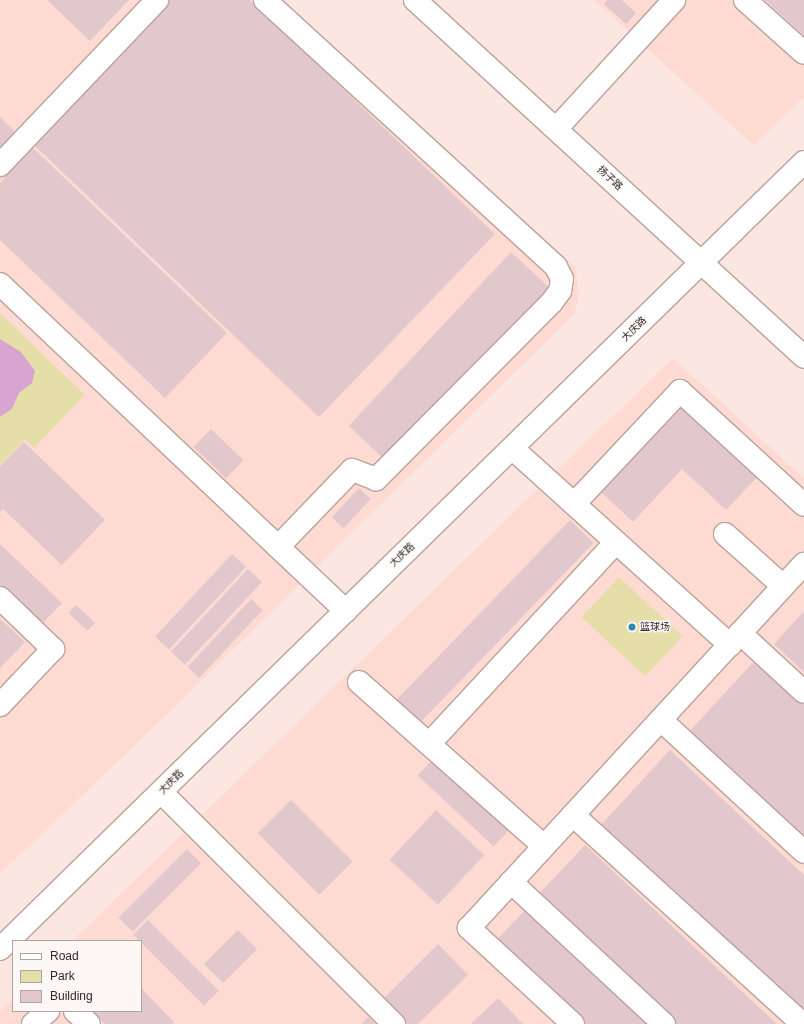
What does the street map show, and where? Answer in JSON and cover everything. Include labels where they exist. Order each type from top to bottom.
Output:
[{"type":"street","points":[[0,165],[156,0]]},
{"type":"street","points":[[265,0],[556,267],[562,279],[560,291],[552,302],[376,479],[352,470],[278,547]]},
{"type":"street","name":"扬子路","points":[[415,0],[804,356]]},
{"type":"street","points":[[745,0],[804,53]]},
{"type":"street","points":[[556,129],[663,4]]},
{"type":"street","name":"大庆路","points":[[0,949],[804,162]]},
{"type":"street","points":[[0,284],[346,611]]},
{"type":"street","points":[[574,504],[680,391],[804,504]]},
{"type":"street","points":[[512,448],[616,542],[735,639],[804,692]]},
{"type":"street","points":[[725,534],[784,586]]},
{"type":"street","points":[[429,744],[616,542]]},
{"type":"street","points":[[573,1024],[469,928],[804,564]]},
{"type":"street","points":[[0,598],[54,649],[0,705]]},
{"type":"street","points":[[359,682],[544,846]]},
{"type":"street","points":[[660,720],[804,852]]},
{"type":"street","points":[[161,792],[394,1024]]},
{"type":"street","points":[[573,815],[802,1024]]},
{"type":"street","points":[[511,882],[664,1024]]},
{"type":"street","points":[[33,1024],[47,1012]]},
{"type":"street","points":[[76,1012],[89,1024]]},
{"type":"shaded area","points":[[0,0],[282,0],[575,267],[579,292],[575,313],[181,701],[0,874]]},
{"type":"shaded area","points":[[594,0],[804,0],[804,97],[754,146]]},
{"type":"shaded area","points":[[0,339],[21,352],[35,371],[32,383],[19,393],[12,409],[0,417]]},
{"type":"shaded area","points":[[673,358],[804,478],[804,1024],[0,1024],[0,1011],[12,999],[12,1012],[142,1012],[142,940],[73,940]]},
{"type":"green space","points":[[0,313],[85,395],[34,448],[25,439],[0,465]]},
{"type":"green space","name":"篮球场","points":[[619,577],[683,636],[645,677],[581,617]]},
{"type":"building","points":[[47,0],[129,0],[90,41]]},
{"type":"building","points":[[169,0],[250,0],[495,234],[319,417],[32,143]]},
{"type":"building","points":[[607,0],[622,0],[636,13],[626,24],[604,4]]},
{"type":"building","points":[[765,0],[804,0],[804,36]]},
{"type":"building","points":[[0,117],[20,137],[0,155]]},
{"type":"building","points":[[33,148],[227,333],[165,398],[0,240],[0,183]]},
{"type":"building","points":[[511,252],[550,289],[388,463],[349,426]]},
{"type":"building","points":[[682,403],[759,475],[726,510],[682,469],[633,522],[600,491]]},
{"type":"building","points":[[211,429],[243,460],[226,478],[194,447]]},
{"type":"building","points":[[24,442],[105,520],[62,565],[3,509],[0,512],[0,466]]},
{"type":"building","points":[[359,488],[371,499],[343,528],[332,517]]},
{"type":"building","points":[[570,520],[594,543],[417,726],[393,703]]},
{"type":"building","points":[[0,544],[62,603],[40,626],[0,589]]},
{"type":"building","points":[[232,554],[246,567],[169,650],[155,637]]},
{"type":"building","points":[[248,569],[262,582],[185,665],[171,652]]},
{"type":"building","points":[[251,599],[263,610],[199,678],[188,667]]},
{"type":"building","points":[[76,605],[95,623],[88,631],[68,613]]},
{"type":"building","points":[[804,611],[804,672],[774,644]]},
{"type":"building","points":[[0,619],[25,642],[0,668]]},
{"type":"building","points":[[757,658],[804,702],[804,839],[689,732]]},
{"type":"building","points":[[670,750],[804,875],[804,1014],[601,825]]},
{"type":"building","points":[[434,758],[510,829],[494,846],[418,776]]},
{"type":"building","points":[[291,800],[353,862],[319,895],[258,833]]},
{"type":"building","points":[[436,810],[484,855],[438,905],[390,860]]},
{"type":"building","points":[[585,845],[777,1024],[672,1024],[536,897]]},
{"type":"building","points":[[187,849],[201,863],[133,932],[118,918]]},
{"type":"building","points":[[527,908],[652,1024],[577,1024],[492,945]]},
{"type":"building","points":[[148,920],[219,991],[204,1006],[142,944],[142,940],[138,940],[133,935]]},
{"type":"building","points":[[238,930],[257,949],[223,983],[204,964]]},
{"type":"building","points":[[438,944],[468,975],[418,1024],[406,1024],[382,1000]]},
{"type":"building","points":[[142,989],[174,1022],[172,1024],[105,1024],[93,1012],[142,1012]]},
{"type":"building","points":[[498,998],[523,1024],[471,1024]]},
{"type":"building","points":[[368,1017],[375,1024],[361,1024]]},
{"type":"place","name":"篮球场","points":[[632,627]]}]
